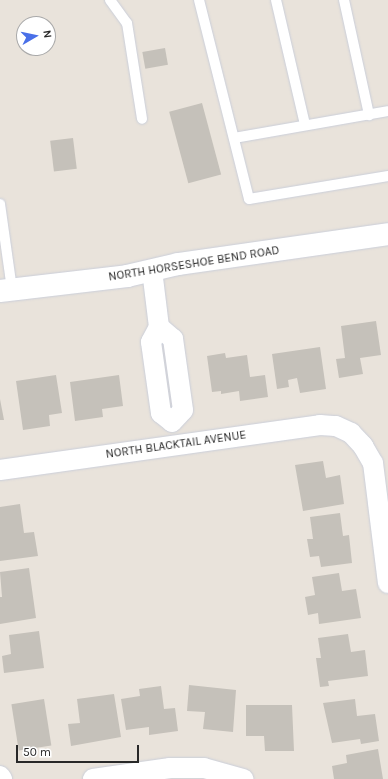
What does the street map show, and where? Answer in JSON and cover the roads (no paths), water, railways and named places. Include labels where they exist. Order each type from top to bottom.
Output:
[{"type":"street","name":"NORTH HORSESHOE BEND ROAD","points":[[6,290],[127,276],[152,270],[388,234]]},
{"type":"street","points":[[152,270],[160,327],[150,342],[161,413],[172,422],[175,446]]},
{"type":"street","name":"NORTH BLACKTAIL AVENUE","points":[[0,470],[320,425],[336,426],[351,433],[363,446],[372,463],[388,583]]},
{"type":"street","points":[[93,779],[177,768],[204,768],[243,779]]},
{"type":"lane","points":[[110,0],[127,23],[142,119]]},
{"type":"lane","points":[[199,0],[249,199],[388,176]]},
{"type":"lane","points":[[276,0],[305,126]]},
{"type":"lane","points":[[344,0],[369,114]]},
{"type":"lane","points":[[234,138],[388,111]]},
{"type":"lane","points":[[0,204],[6,290]]}]
